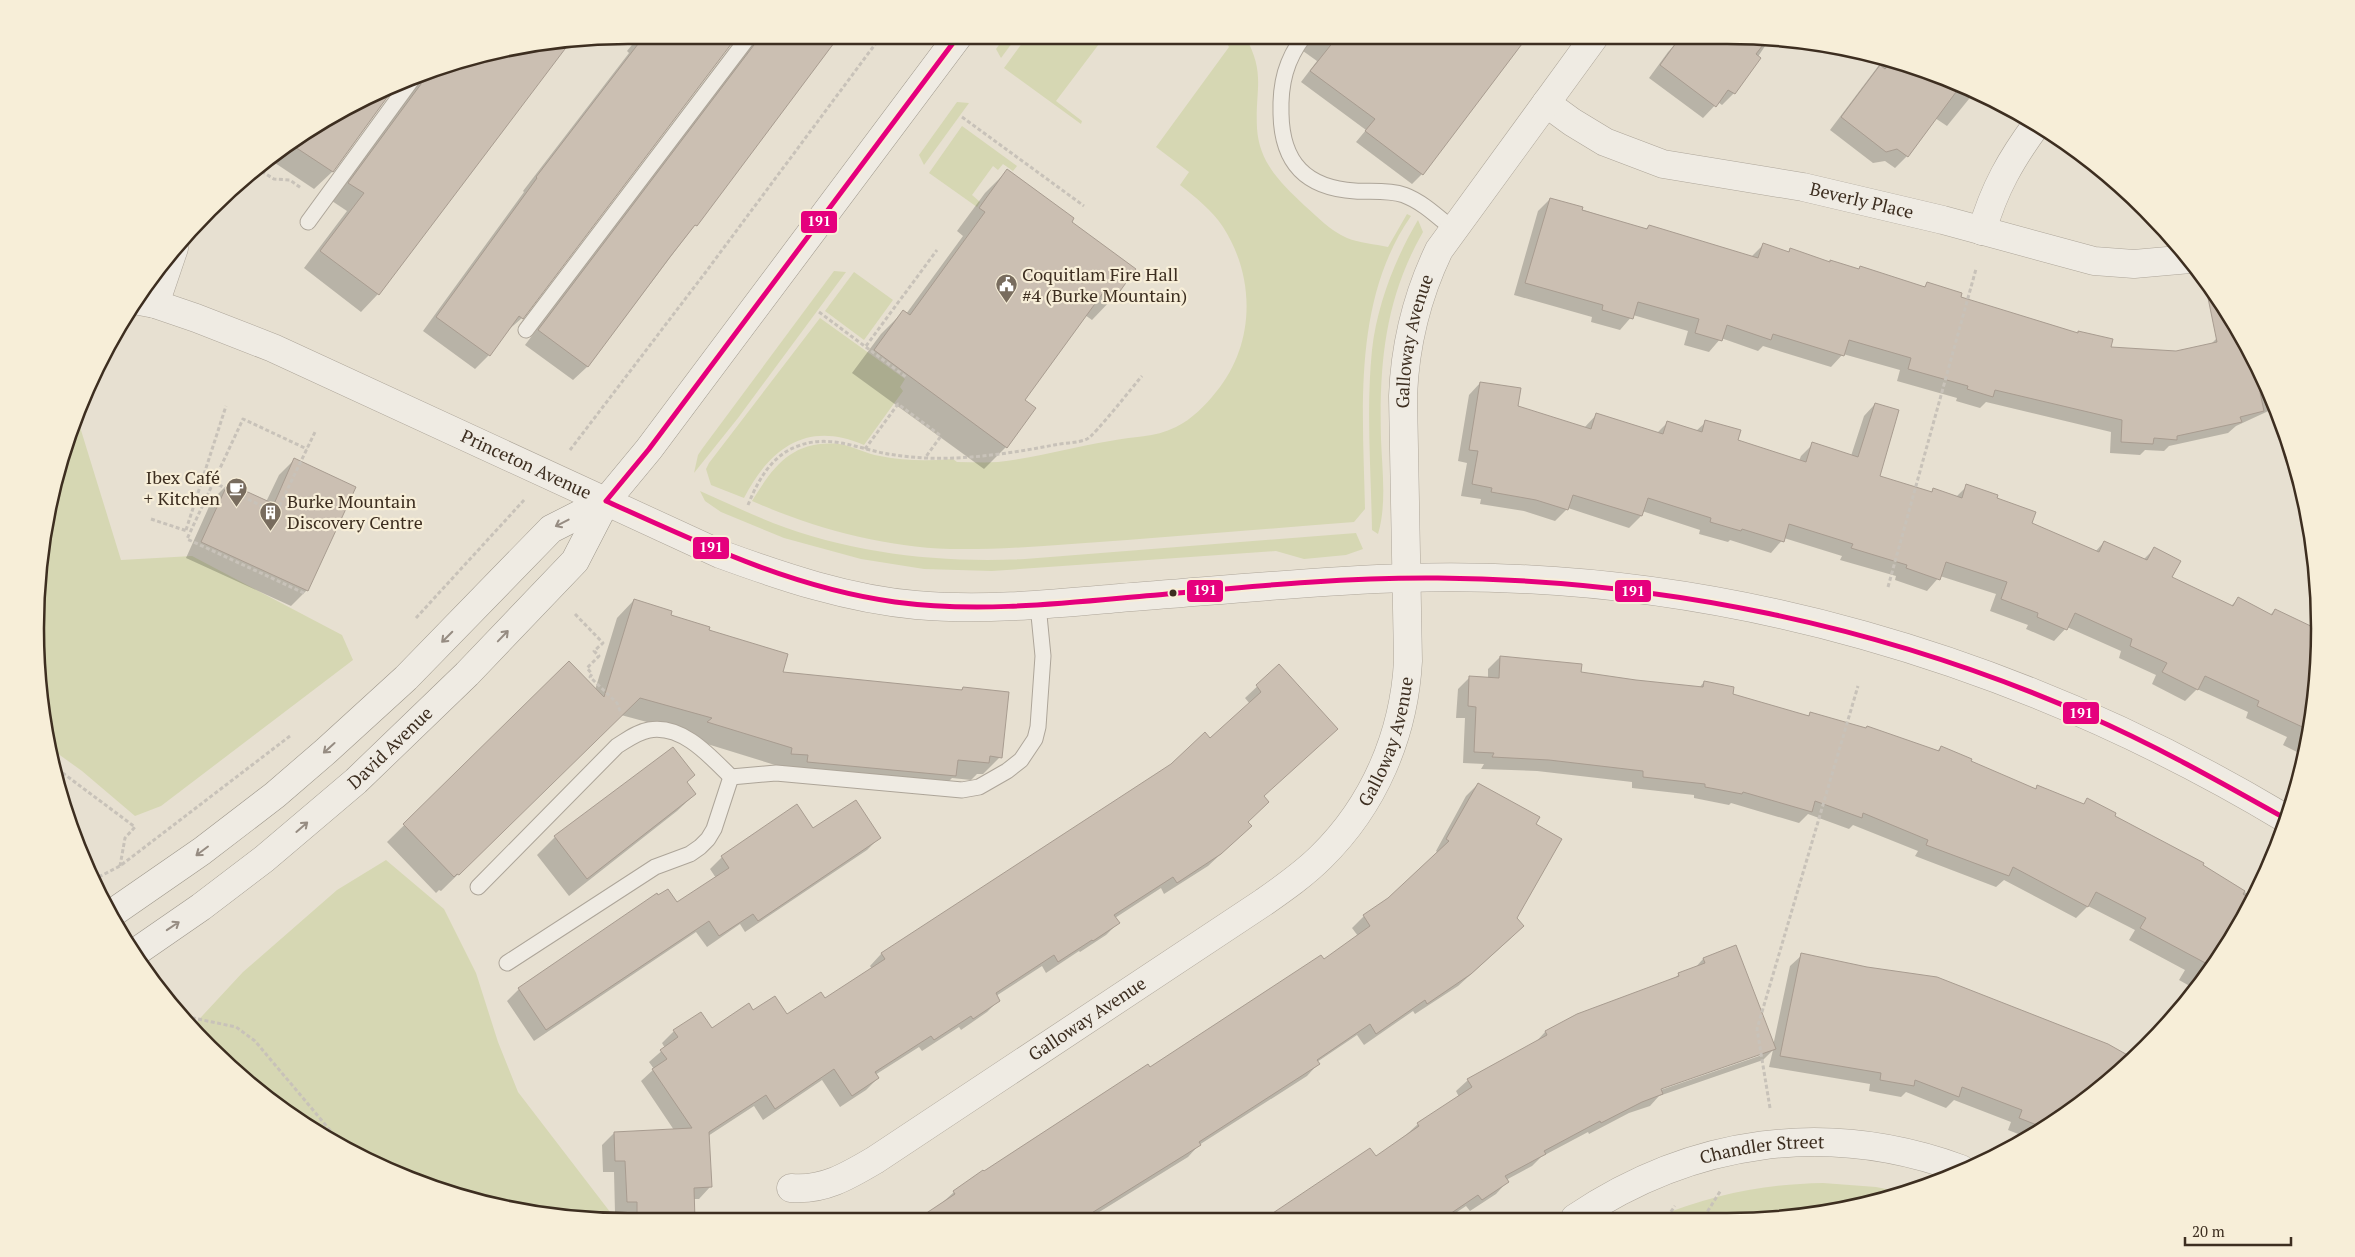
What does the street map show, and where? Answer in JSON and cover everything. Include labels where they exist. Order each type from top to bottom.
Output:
[{"type":"street","name":"David Avenue","points":[[140,949],[201,907],[264,859],[356,781],[467,674],[575,561],[606,501],[649,449],[952,44]]},
{"type":"street","name":"Galloway Avenue","points":[[791,1188],[803,1189],[834,1182],[875,1160],[1264,902],[1320,858],[1342,836],[1377,783],[1398,724],[1407,684],[1404,365],[1410,332],[1426,277],[1439,250],[1589,44]]},
{"type":"street","name":"Beverly Place","points":[[1546,103],[1572,122],[1605,142],[1663,164],[1803,187],[2094,261],[2134,264],[2180,260]]},
{"type":"street","points":[[1982,231],[1993,195],[2005,172],[2033,131]]},
{"type":"street","name":"Princeton Avenue","points":[[144,302],[273,348],[720,554],[772,573],[820,587],[868,598],[919,605],[1038,605],[1407,578],[1497,579],[1603,585],[1757,608],[1867,635],[1982,672],[2091,716],[2186,763],[2280,816]]},
{"type":"street","name":"David Avenue","points":[[117,911],[202,851],[275,796],[406,678],[551,529],[606,501]]},
{"type":"street","name":"Chandler Street","points":[[1583,1213],[1623,1188],[1656,1172],[1686,1161],[1747,1147],[1820,1143],[1876,1147],[1906,1152],[1954,1167]]},
{"type":"lane","points":[[526,330],[743,44]]},
{"type":"lane","points":[[1299,44],[1286,67],[1281,86],[1281,131],[1285,148],[1302,173],[1316,182],[1332,188],[1404,195],[1424,206],[1454,230]]},
{"type":"lane","points":[[308,222],[406,88]]},
{"type":"lane","points":[[731,777],[776,774],[962,790],[979,787],[994,780],[1021,760],[1035,739],[1038,727],[1042,656],[1038,605]]},
{"type":"lane","points":[[478,887],[617,746],[632,737],[650,730],[680,734],[710,755],[731,777]]},
{"type":"lane","points":[[507,963],[655,867],[690,854],[700,847],[714,829],[731,777]]},
{"type":"path","points":[[577,442],[583,430],[705,273],[875,44]]},
{"type":"path","points":[[962,117],[1084,206]]},
{"type":"path","points":[[264,172],[274,178],[290,180]]},
{"type":"path","points":[[866,346],[938,250]]},
{"type":"path","points":[[1888,587],[1976,269]]},
{"type":"path","points":[[819,312],[906,377]]},
{"type":"path","points":[[748,504],[765,472],[775,460],[793,448],[812,442],[841,442],[865,450],[896,456],[924,458],[998,456],[1088,438],[1142,376]]},
{"type":"path","points":[[865,450],[898,404],[941,436],[924,458]]},
{"type":"path","points":[[226,406],[197,496],[187,539],[304,593]]},
{"type":"path","points":[[188,531],[243,420],[307,449]]},
{"type":"path","points":[[213,482],[276,513],[316,430]]},
{"type":"path","points":[[197,496],[206,498]]},
{"type":"path","points":[[414,620],[512,512]]},
{"type":"path","points":[[151,519],[188,531]]},
{"type":"path","points":[[575,614],[602,643],[594,651],[599,656],[587,668],[592,674],[590,677],[617,703],[632,737]]},
{"type":"path","points":[[1770,1108],[1757,1029],[1858,686]]},
{"type":"path","points":[[99,877],[120,866],[294,733]]},
{"type":"path","points":[[62,773],[135,827],[125,838],[120,866]]},
{"type":"path","points":[[193,1018],[236,1027],[255,1041],[332,1132]]},
{"type":"path","points":[[1707,1213],[1721,1190]]},
{"type":"path","points":[[1670,1213],[1675,1206]]},
{"type":"green space","points":[[1000,44],[1011,44],[1001,58],[996,49]]},
{"type":"green space","points":[[1021,44],[1099,44],[1056,101],[1082,121],[1081,124],[1004,68]]},
{"type":"green space","points":[[1227,44],[1249,44],[1257,71],[1257,128],[1262,152],[1273,172],[1305,206],[1329,228],[1347,238],[1388,247],[1407,214],[1411,216],[1392,249],[1379,284],[1370,320],[1363,396],[1365,509],[1354,522],[994,549],[950,549],[874,540],[824,528],[752,501],[768,476],[777,466],[797,451],[809,446],[839,444],[875,455],[907,460],[953,459],[957,462],[998,462],[1168,431],[1182,424],[1203,407],[1229,374],[1238,354],[1244,333],[1246,289],[1234,247],[1223,227],[1209,209],[1180,185],[1189,172],[1156,147],[1229,47]]},
{"type":"green space","points":[[957,102],[969,103],[924,165],[919,155]]},
{"type":"green space","points":[[962,126],[1017,166],[1013,171],[1003,164],[998,170],[993,166],[972,195],[980,202],[977,207],[929,173]]},
{"type":"green space","points":[[1418,220],[1423,232],[1410,257],[1392,307],[1383,358],[1381,439],[1383,499],[1378,534],[1372,530],[1369,417],[1370,372],[1374,333],[1388,283],[1402,250]]},
{"type":"green space","points":[[834,271],[846,272],[738,418],[694,473],[698,455],[702,449]]},
{"type":"green space","points":[[854,272],[893,300],[864,340],[825,311]]},
{"type":"green space","points":[[820,318],[905,379],[900,387],[903,391],[864,445],[844,438],[825,436],[808,438],[792,443],[778,453],[754,480],[744,498],[711,485],[706,469],[709,463]]},
{"type":"green space","points":[[80,427],[121,560],[192,556],[342,635],[353,660],[161,806],[135,816],[82,771],[58,753],[49,705],[45,667],[44,628],[45,590],[55,514],[64,477]]},
{"type":"green space","points":[[700,491],[773,523],[804,534],[866,549],[929,558],[1025,559],[1356,533],[1363,549],[1346,555],[1304,559],[1276,551],[992,571],[924,569],[861,559],[784,538],[721,512],[705,501]]},
{"type":"green space","points":[[386,860],[444,909],[476,973],[498,1042],[518,1092],[611,1213],[552,1208],[514,1202],[477,1193],[405,1169],[370,1153],[304,1115],[273,1092],[243,1068],[196,1022],[243,972],[337,890]]},
{"type":"green space","points":[[1823,1183],[1889,1190],[1841,1202],[1803,1208],[1765,1212],[1667,1213],[1738,1192]]},
{"type":"building","points":[[638,44],[731,44],[523,319],[519,316],[490,356],[436,317],[536,177]]},
{"type":"building","points":[[755,44],[833,44],[697,226],[695,225],[670,257],[588,367],[538,330]]},
{"type":"building","points":[[1332,44],[1522,44],[1423,175],[1365,131],[1375,119],[1310,71]]},
{"type":"building","points":[[1675,44],[1763,45],[1756,54],[1761,58],[1735,94],[1728,90],[1716,107],[1660,65]]},
{"type":"building","points":[[566,48],[379,295],[320,251],[364,193],[348,183],[421,82],[441,75],[477,64],[514,55]]},
{"type":"building","points":[[1880,65],[1885,69],[1887,67],[1914,75],[1957,91],[1908,157],[1897,149],[1886,152],[1841,117]]},
{"type":"building","points":[[388,96],[333,172],[296,148],[336,122]]},
{"type":"building","name":"Coquitlam Fire Hall #4 (Burke Mountain)","points":[[1007,169],[1074,218],[1072,222],[1136,269],[1115,298],[1105,290],[1025,400],[1036,408],[1007,448],[874,350],[903,310],[910,315],[985,212],[979,208]]},
{"type":"building","points":[[1550,198],[1583,207],[1582,210],[1647,229],[1649,225],[1758,258],[1763,243],[1789,252],[1790,248],[1830,262],[1830,260],[1859,269],[1860,266],[1925,287],[1927,282],[1962,293],[1961,297],[2078,333],[2078,331],[2113,339],[2111,347],[2176,351],[2217,342],[2208,297],[2233,336],[2251,370],[2259,387],[2264,411],[2240,417],[2242,422],[2177,436],[2177,440],[2154,438],[2153,444],[2121,442],[2122,420],[1995,390],[1993,397],[1967,389],[1968,386],[1908,369],[1911,358],[1849,340],[1844,356],[1773,334],[1771,340],[1727,325],[1722,341],[1695,333],[1699,319],[1638,302],[1633,319],[1602,310],[1603,305],[1525,283]]},
{"type":"building","points":[[1480,382],[1521,388],[1518,406],[1591,429],[1596,413],[1663,434],[1667,421],[1702,432],[1705,420],[1741,430],[1738,440],[1806,462],[1812,442],[1858,457],[1875,403],[1899,410],[1880,476],[1932,492],[1933,488],[1962,498],[1966,484],[1998,495],[1997,498],[2036,512],[2032,523],[2099,552],[2104,541],[2147,560],[2154,547],[2181,561],[2172,577],[2233,606],[2238,597],[2272,615],[2275,609],[2311,626],[2310,667],[2303,727],[2257,706],[2259,701],[2205,676],[2198,690],[2162,672],[2167,663],[2130,646],[2132,639],[2075,613],[2067,630],[2037,617],[2038,613],[2001,599],[2007,582],[1946,562],[1940,580],[1906,568],[1907,565],[1851,548],[1853,544],[1789,524],[1784,542],[1742,529],[1741,531],[1710,522],[1711,518],[1648,498],[1642,516],[1573,495],[1568,510],[1536,500],[1491,492],[1492,488],[1472,484],[1478,451],[1469,450]]},
{"type":"building","name":"Burke Mountain Discovery Centre","points":[[294,458],[356,487],[308,591],[201,542],[228,483],[274,504]]},
{"type":"building","points":[[634,599],[672,611],[671,615],[710,627],[709,630],[788,654],[783,672],[962,690],[963,687],[1009,692],[1002,758],[990,756],[989,763],[958,760],[956,776],[807,762],[808,755],[791,754],[792,748],[707,722],[712,718],[640,698],[459,875],[457,874],[454,877],[403,824],[569,661],[604,697]]},
{"type":"building","points":[[1500,656],[1582,664],[1581,672],[1636,680],[1703,687],[1704,681],[1734,687],[1733,694],[1809,716],[1810,712],[1866,728],[1867,726],[1939,751],[1941,746],[2036,789],[2037,785],[2084,804],[2087,798],[2116,813],[2115,816],[2204,863],[2203,865],[2245,891],[2243,894],[2246,896],[2233,921],[2206,963],[2140,928],[2146,918],[2096,892],[2088,907],[2013,867],[2009,876],[1926,845],[1928,840],[1863,813],[1862,818],[1815,801],[1812,812],[1743,792],[1742,794],[1705,787],[1705,784],[1643,777],[1643,771],[1549,760],[1492,757],[1494,753],[1474,752],[1476,707],[1468,706],[1469,676],[1499,678]]},
{"type":"building","points":[[1279,664],[1338,729],[1264,796],[1269,802],[1248,822],[1252,826],[1221,854],[1177,883],[1173,877],[1114,915],[1120,923],[1058,962],[1054,955],[996,993],[1000,1001],[973,1019],[971,1016],[934,1040],[931,1036],[875,1072],[879,1078],[852,1096],[834,1069],[775,1109],[766,1095],[709,1132],[712,1187],[694,1188],[695,1213],[637,1213],[637,1202],[627,1202],[625,1161],[615,1161],[614,1132],[692,1128],[652,1069],[667,1059],[660,1050],[678,1037],[673,1030],[701,1012],[712,1028],[749,1003],[753,1010],[775,996],[787,1014],[821,992],[825,998],[885,959],[881,953],[1171,764],[1205,732],[1210,738],[1261,692],[1256,685]]},
{"type":"building","points":[[673,747],[695,775],[687,782],[696,794],[587,879],[554,836]]},
{"type":"building","points":[[1478,783],[1540,817],[1536,824],[1562,839],[1517,918],[1524,926],[1471,974],[1427,1004],[1425,1000],[1376,1034],[1370,1024],[1317,1060],[1320,1064],[1199,1142],[1201,1145],[1092,1213],[926,1213],[955,1194],[953,1191],[983,1170],[1148,1064],[1150,1067],[1321,955],[1324,959],[1370,926],[1363,915],[1388,898],[1449,841],[1446,839]]},
{"type":"building","points":[[856,800],[881,838],[758,921],[753,914],[719,936],[709,921],[546,1030],[518,988],[657,893],[658,895],[668,889],[677,902],[729,868],[721,856],[797,804],[813,828]]},
{"type":"building","points":[[1736,945],[1776,1049],[1661,1089],[1663,1094],[1642,1102],[1601,1123],[1600,1121],[1544,1151],[1546,1154],[1505,1176],[1509,1182],[1482,1200],[1478,1195],[1451,1213],[1273,1213],[1370,1148],[1376,1156],[1419,1126],[1417,1123],[1472,1087],[1467,1079],[1547,1035],[1545,1031],[1577,1014],[1679,976],[1678,973],[1705,963],[1703,958]]},
{"type":"building","points":[[1801,953],[1867,967],[1937,977],[2108,1044],[2127,1054],[2082,1092],[2036,1125],[2019,1118],[2022,1110],[1962,1087],[1959,1097],[1915,1080],[1914,1086],[1880,1080],[1881,1073],[1780,1056]]},
{"type":"transit line","name":"191","points":[[952,44],[649,449],[606,501],[711,548],[783,575],[857,595],[923,605],[952,607],[1037,605],[1240,587],[1398,578],[1521,581],[1687,598],[1769,614],[1850,633],[1930,656],[2008,683],[2086,715],[2137,739],[2280,816]]},
{"type":"place","name":"Coquitlam Fire Hall #4 (Burke Mountain)","points":[[1006,304]]},
{"type":"place","name":"Ibex Café + Kitchen","points":[[236,507]]},
{"type":"place","name":"Burke Mountain Discovery Centre","points":[[271,531]]}]
